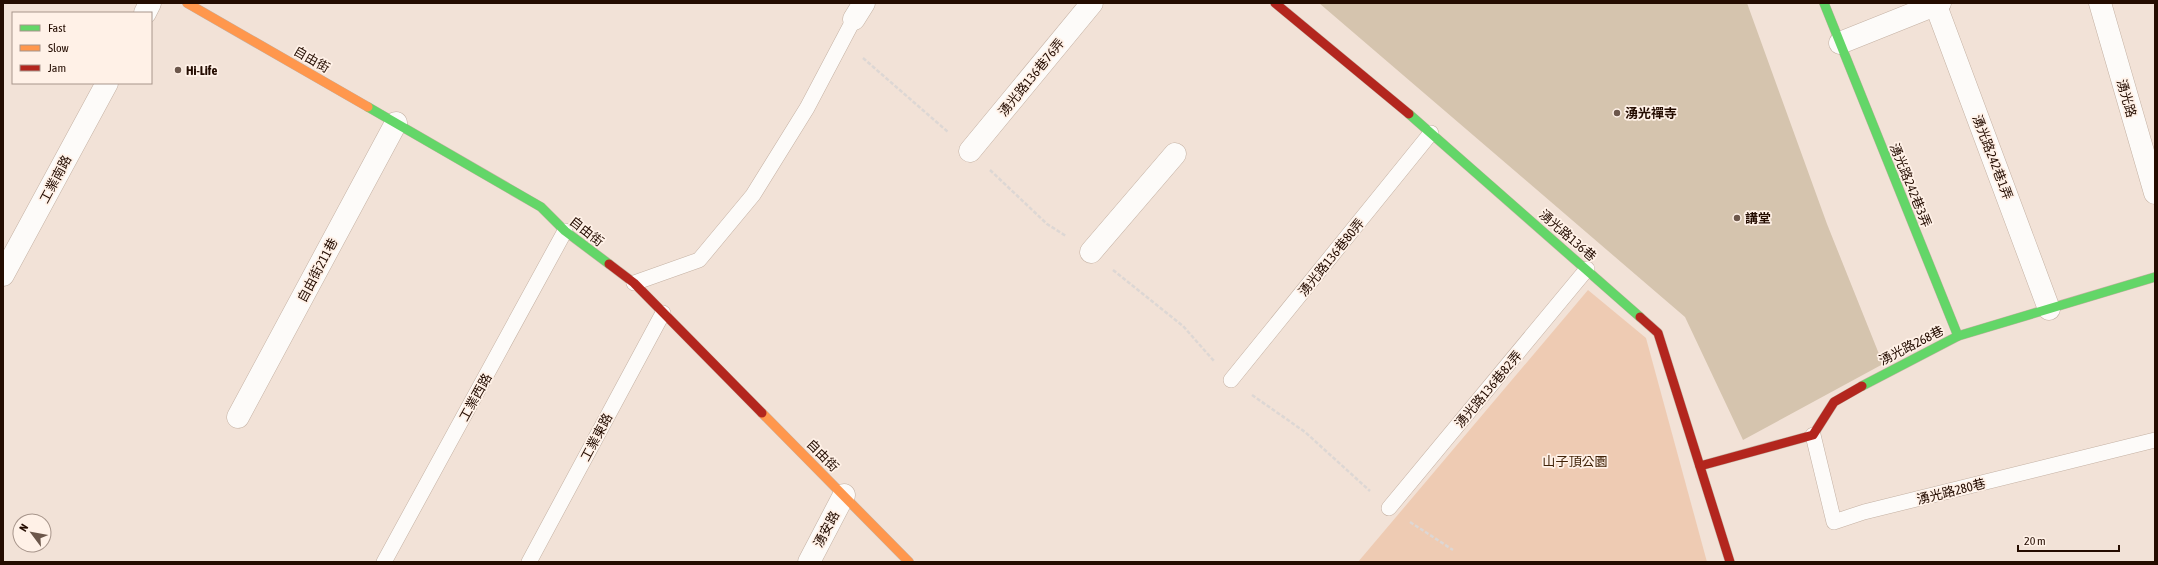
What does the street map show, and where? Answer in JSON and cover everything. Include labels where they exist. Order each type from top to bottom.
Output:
[{"type":"street","points":[[146,12],[150,3]]},
{"type":"street","name":"自由街","points":[[187,3],[541,207],[565,231],[634,283],[909,562]]},
{"type":"street","name":"湧光路136巷76弄","points":[[970,151],[1092,3]]},
{"type":"street","name":"湧光路136巷","points":[[1275,3],[1431,133],[1658,333],[1730,562]]},
{"type":"street","name":"湧光路242巷3弄","points":[[1824,3],[1958,336]]},
{"type":"street","name":"湧光路","points":[[2100,3],[2155,193]]},
{"type":"street","points":[[1840,43],[1937,4]]},
{"type":"street","name":"湧光路242巷1弄","points":[[1937,4],[2049,309]]},
{"type":"street","name":"工業南路","points":[[3,275],[106,84]]},
{"type":"street","name":"自由街211巷","points":[[238,417],[396,123]]},
{"type":"street","points":[[1090,252],[1175,154]]},
{"type":"street","name":"湧光路268巷","points":[[1813,435],[1834,402],[1882,374],[1958,336],[2155,277]]},
{"type":"street","points":[[1700,466],[1813,435]]},
{"type":"street","name":"湧安路","points":[[809,562],[844,495]]},
{"type":"lane","points":[[634,283],[699,260],[753,195],[807,108],[859,11]]},
{"type":"lane","name":"湧光路136巷80弄","points":[[1231,380],[1431,133]]},
{"type":"lane","name":"工業西路","points":[[384,562],[565,231]]},
{"type":"lane","name":"湧光路136巷82弄","points":[[1389,508],[1587,269]]},
{"type":"lane","name":"工業東路","points":[[529,562],[663,313]]},
{"type":"lane","name":"湧光路280巷","points":[[1813,435],[1834,522],[1864,512],[2155,440]]},
{"type":"path","points":[[859,11],[863,59],[970,151],[1048,224],[1090,252],[1183,326],[1231,380],[1305,432],[1389,508],[1453,550]]},
{"type":"green space","name":"山子頂公園","points":[[1588,290],[1646,338],[1707,562],[1358,562]]},
{"type":"building","name":"湧光禪寺","points":[[1319,3],[1747,3],[1827,224],[1883,364],[1743,440],[1685,317]]},
{"type":"traffic: fast","points":[[1824,3],[1958,336]]},
{"type":"traffic: fast","points":[[368,107],[541,207],[565,231],[609,264]]},
{"type":"traffic: fast","points":[[1409,114],[1640,317]]},
{"type":"traffic: fast","points":[[1862,386],[1958,336],[2155,277]]},
{"type":"traffic: slow","points":[[187,3],[368,107]]},
{"type":"traffic: slow","points":[[762,413],[909,562]]},
{"type":"traffic: jam","points":[[1275,3],[1409,114]]},
{"type":"traffic: jam","points":[[609,264],[634,283],[762,413]]},
{"type":"traffic: jam","points":[[1640,317],[1658,333],[1730,562]]},
{"type":"traffic: jam","points":[[1700,466],[1813,435],[1834,402],[1862,386]]},
{"type":"place","name":"Hi-Life","points":[[178,70]]},
{"type":"place","name":"湧光禪寺","points":[[1617,113]]},
{"type":"place","name":"講堂","points":[[1737,218]]}]
